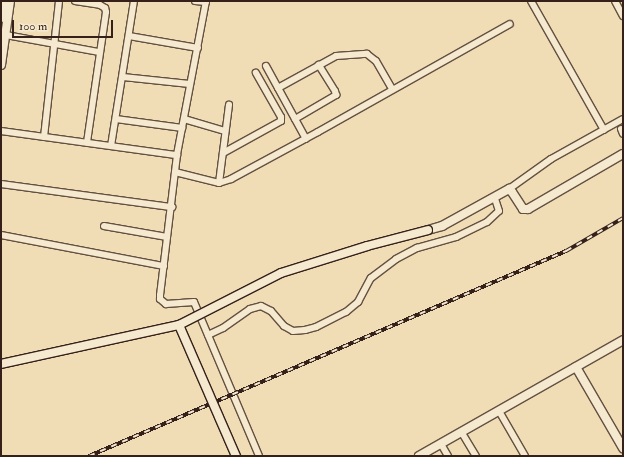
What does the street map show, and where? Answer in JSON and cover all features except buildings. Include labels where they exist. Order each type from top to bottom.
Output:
[{"type":"street","points":[[1,18],[3,1]]},
{"type":"street","points":[[1,65],[10,1]]},
{"type":"street","points":[[44,137],[60,1]]},
{"type":"street","points":[[75,1],[100,5],[105,8],[87,143]]},
{"type":"street","points":[[111,146],[134,1]]},
{"type":"street","points":[[195,1],[206,1],[177,155],[160,299],[166,304],[194,302],[259,456]]},
{"type":"street","points":[[531,1],[604,130]]},
{"type":"street","points":[[615,1],[623,16]]},
{"type":"street","points":[[175,172],[219,183],[231,179],[306,139],[392,89],[510,24]]},
{"type":"street","points":[[6,35],[99,52]]},
{"type":"street","points":[[129,36],[198,48]]},
{"type":"street","points":[[278,88],[336,56],[346,54],[370,56],[376,61],[392,89]]},
{"type":"street","points":[[295,119],[336,95],[319,65]]},
{"type":"street","points":[[266,66],[306,139]]},
{"type":"street","points":[[222,152],[281,122],[281,117],[256,73]]},
{"type":"street","points":[[123,77],[190,84]]},
{"type":"street","points":[[219,183],[228,105]]},
{"type":"street","points":[[116,119],[182,128]]},
{"type":"street","points":[[184,119],[225,131]]},
{"type":"street","points":[[1,364],[179,325],[281,273],[367,246],[442,226],[495,199],[551,159],[623,119]]},
{"type":"street","points":[[1,131],[177,155]]},
{"type":"street","points":[[509,189],[525,210],[623,154]]},
{"type":"street","points":[[1,184],[172,207]]},
{"type":"street","points":[[208,335],[223,328],[250,309],[261,306],[271,311],[284,326],[293,331],[316,327],[346,312],[358,302],[371,278],[396,259],[417,248],[456,237],[486,222],[499,211],[495,199]]},
{"type":"street","points":[[104,226],[167,237]]},
{"type":"street","points":[[1,235],[164,266]]},
{"type":"street","points":[[179,325],[236,456]]},
{"type":"street","points":[[419,456],[623,340]]},
{"type":"street","points":[[576,367],[623,448]]},
{"type":"street","points":[[499,411],[525,456]]},
{"type":"street","points":[[462,432],[476,456]]},
{"type":"street","points":[[441,444],[448,456]]},
{"type":"railway","points":[[89,456],[566,251],[623,218]]}]
